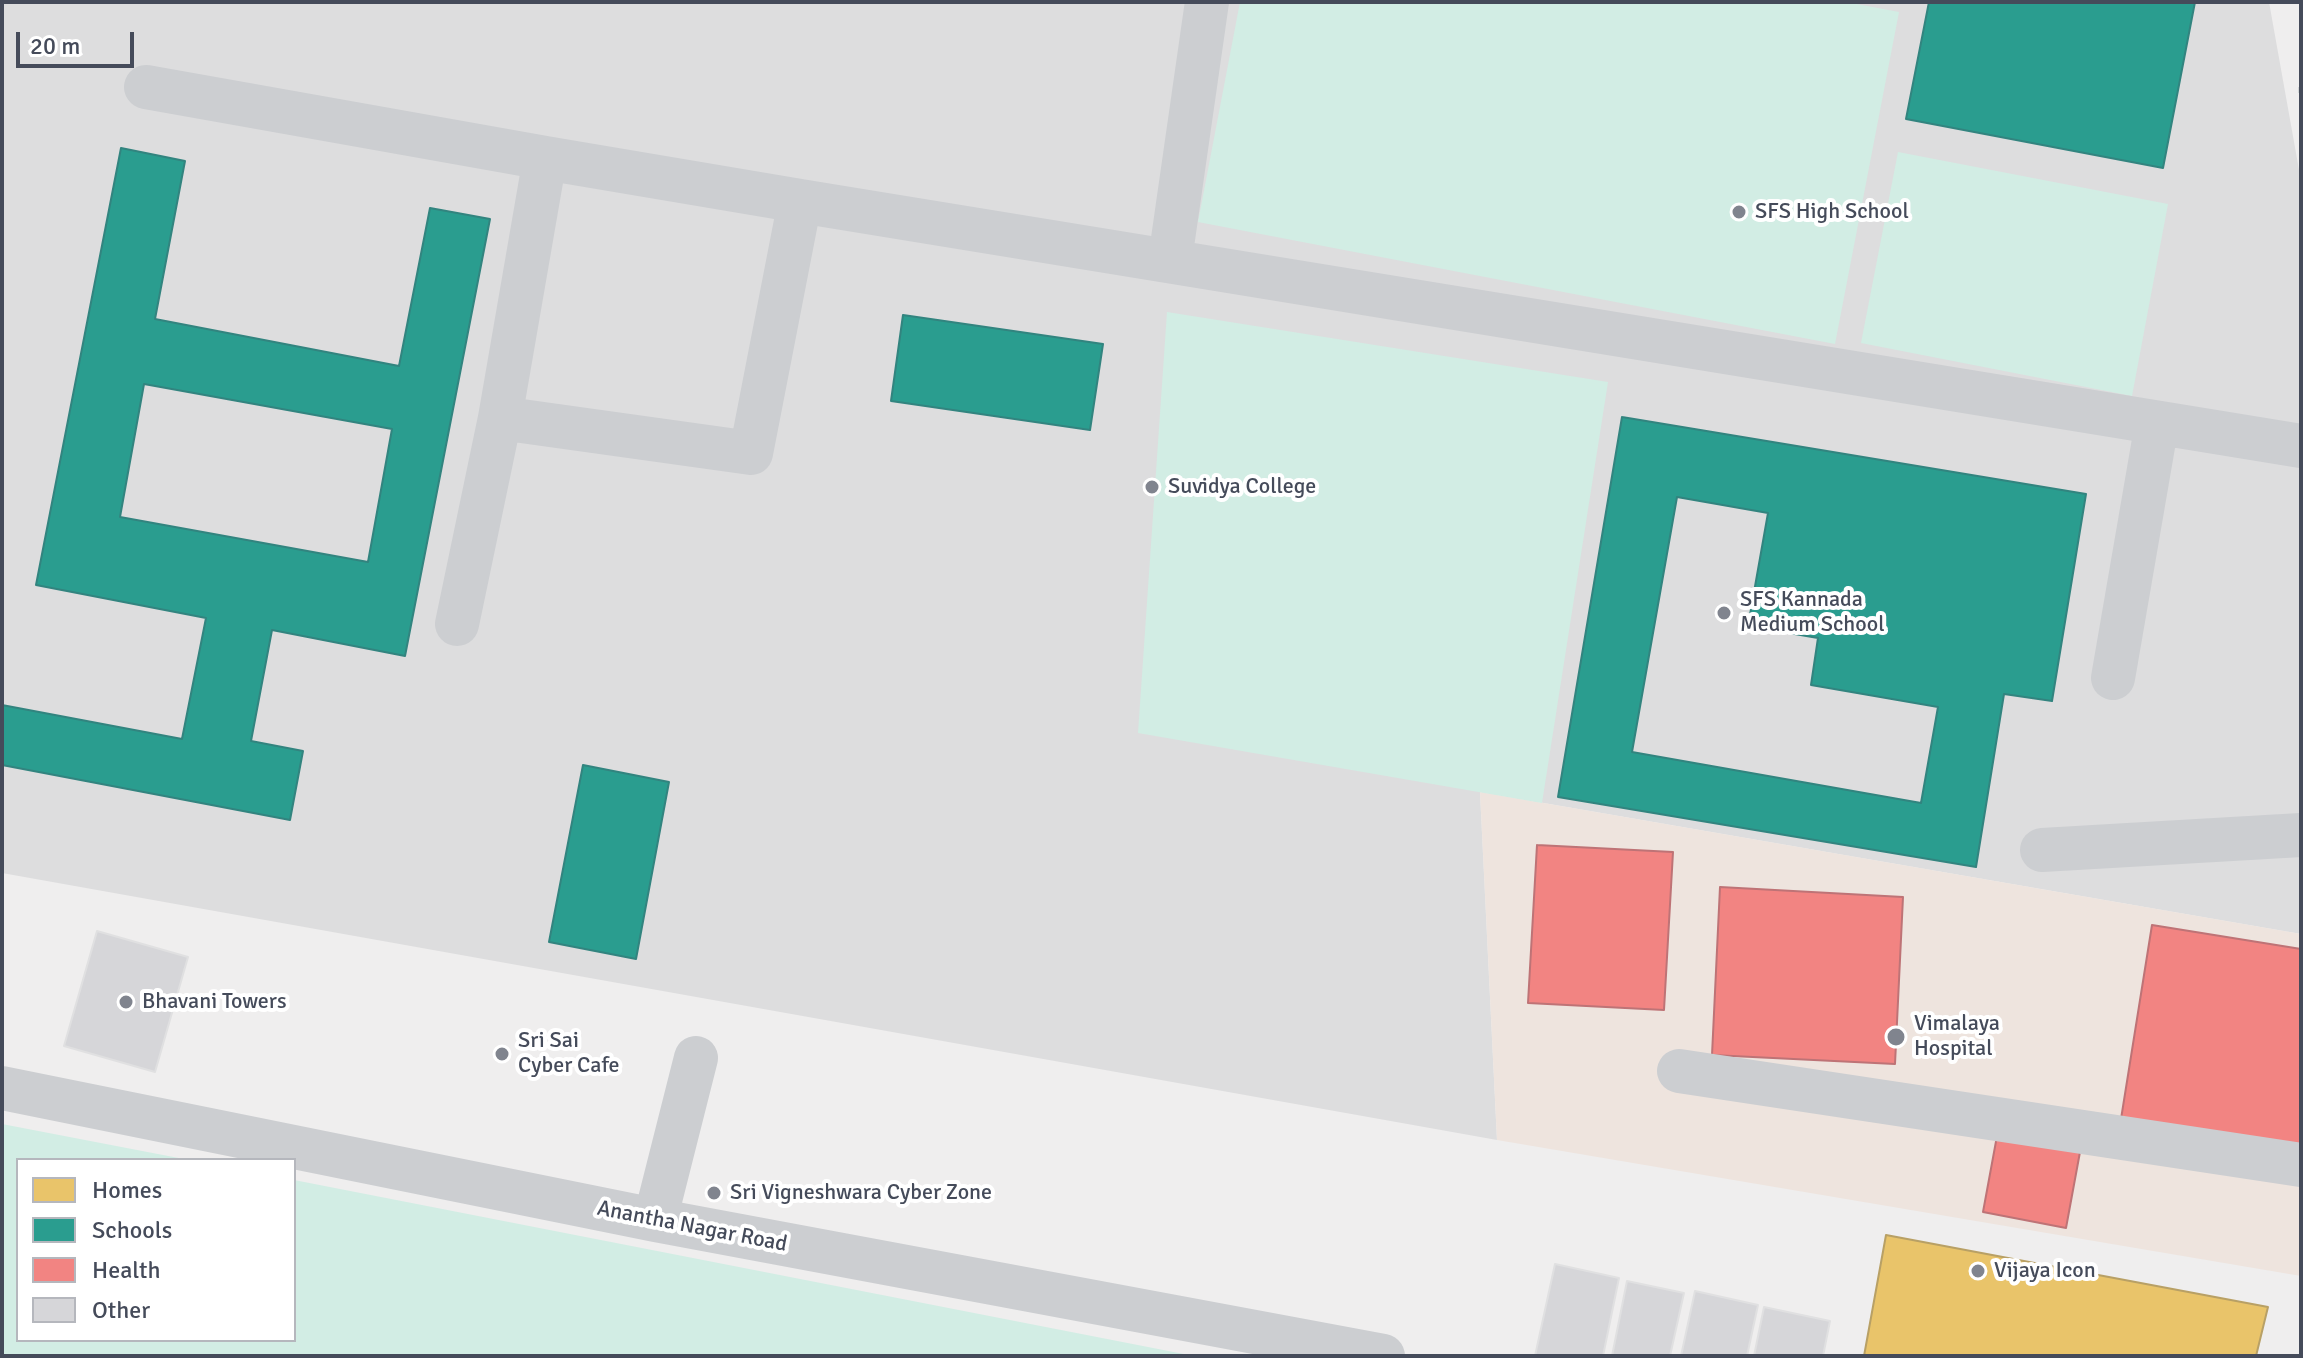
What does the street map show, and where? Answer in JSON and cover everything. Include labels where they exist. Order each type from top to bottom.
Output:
[{"type":"street","points":[[1170,260],[1207,2]]},
{"type":"street","points":[[146,87],[800,201],[2301,446]]},
{"type":"street","points":[[457,624],[500,418],[545,158]]},
{"type":"street","points":[[500,418],[751,453],[800,201]]},
{"type":"street","points":[[2113,678],[2157,423]]},
{"type":"street","points":[[2042,850],[2301,835]]},
{"type":"street","points":[[655,1220],[696,1058]]},
{"type":"street","points":[[1679,1071],[2301,1165]]},
{"type":"street","name":"Anantha Nagar Road","points":[[2,1088],[655,1220],[1383,1356]]},
{"type":"path","points":[[2301,87],[2301,94]]},
{"type":"shaded area","name":"Suvidya College","points":[[2,2],[2269,2],[2301,181],[2301,934],[1480,792],[1497,1140],[2,873]]},
{"type":"shaded area","name":"Vimalaya Hospital","points":[[1480,792],[2301,934],[2301,1276],[1497,1140]]},
{"type":"green space","points":[[1240,2],[1846,2],[1899,12],[1835,344],[1198,222]]},
{"type":"green space","points":[[1898,152],[2168,204],[2132,396],[1861,343]]},
{"type":"green space","points":[[1167,312],[1608,382],[1542,803],[1138,733]]},
{"type":"green space","points":[[2,1124],[179,1158],[16,1158],[16,1342],[296,1342],[296,1180],[1194,1356],[2,1356]]},
{"type":"building: Homes","name":"Vijaya Icon","points":[[1886,1235],[2268,1307],[2256,1356],[1864,1356]]},
{"type":"building: Schools","points":[[1929,2],[2195,2],[2163,168],[1906,119]]},
{"type":"building: Schools","points":[[121,148],[185,161],[155,319],[399,366],[430,208],[490,219],[405,656],[272,630],[251,741],[303,751],[290,820],[2,765],[2,705],[182,739],[206,618],[36,585]],"holes":[[[144,384],[392,429],[368,562],[120,517]]]},
{"type":"building: Schools","points":[[903,315],[1103,344],[1090,430],[891,401]]},
{"type":"building: Schools","points":[[1622,417],[2086,494],[2052,701],[2004,694],[1976,867],[1558,797]],"holes":[[[1677,497],[1768,513],[1748,626],[1818,638],[1811,685],[1938,707],[1921,803],[1632,752]]]},
{"type":"building: Schools","points":[[583,765],[669,782],[636,959],[549,942]]},
{"type":"building: Health","points":[[1537,845],[1673,852],[1664,1010],[1528,1003]]},
{"type":"building: Health","points":[[1720,887],[1903,897],[1895,1064],[1712,1055]]},
{"type":"building: Health","points":[[2152,925],[2301,949],[2301,1148],[2121,1119]]},
{"type":"building: Health","points":[[1997,1136],[2080,1152],[2066,1228],[1983,1212]]},
{"type":"building: Other","name":"Bhavani Towers","points":[[97,931],[188,957],[155,1072],[64,1046]]},
{"type":"building: Other","points":[[1555,1264],[1619,1278],[1603,1356],[1535,1356]]},
{"type":"building: Other","points":[[1627,1281],[1684,1293],[1670,1356],[1612,1356]]},
{"type":"building: Other","points":[[1695,1291],[1758,1305],[1747,1356],[1681,1356]]},
{"type":"building: Other","points":[[1764,1307],[1830,1321],[1823,1356],[1754,1356]]},
{"type":"place","name":"SFS High School","points":[[1739,212]]},
{"type":"place","name":"Suvidya College","points":[[1152,487]]},
{"type":"place","name":"SFS Kannada Medium School","points":[[1724,613]]},
{"type":"place","name":"Bhavani Towers","points":[[126,1002]]},
{"type":"place","name":"Vimalaya Hospital","points":[[1896,1037]]},
{"type":"place","name":"Sri Sai Cyber Cafe","points":[[502,1054]]},
{"type":"place","name":"Sri Vigneshwara Cyber Zone","points":[[714,1193]]},
{"type":"place","name":"Vijaya Icon","points":[[1978,1271]]}]
